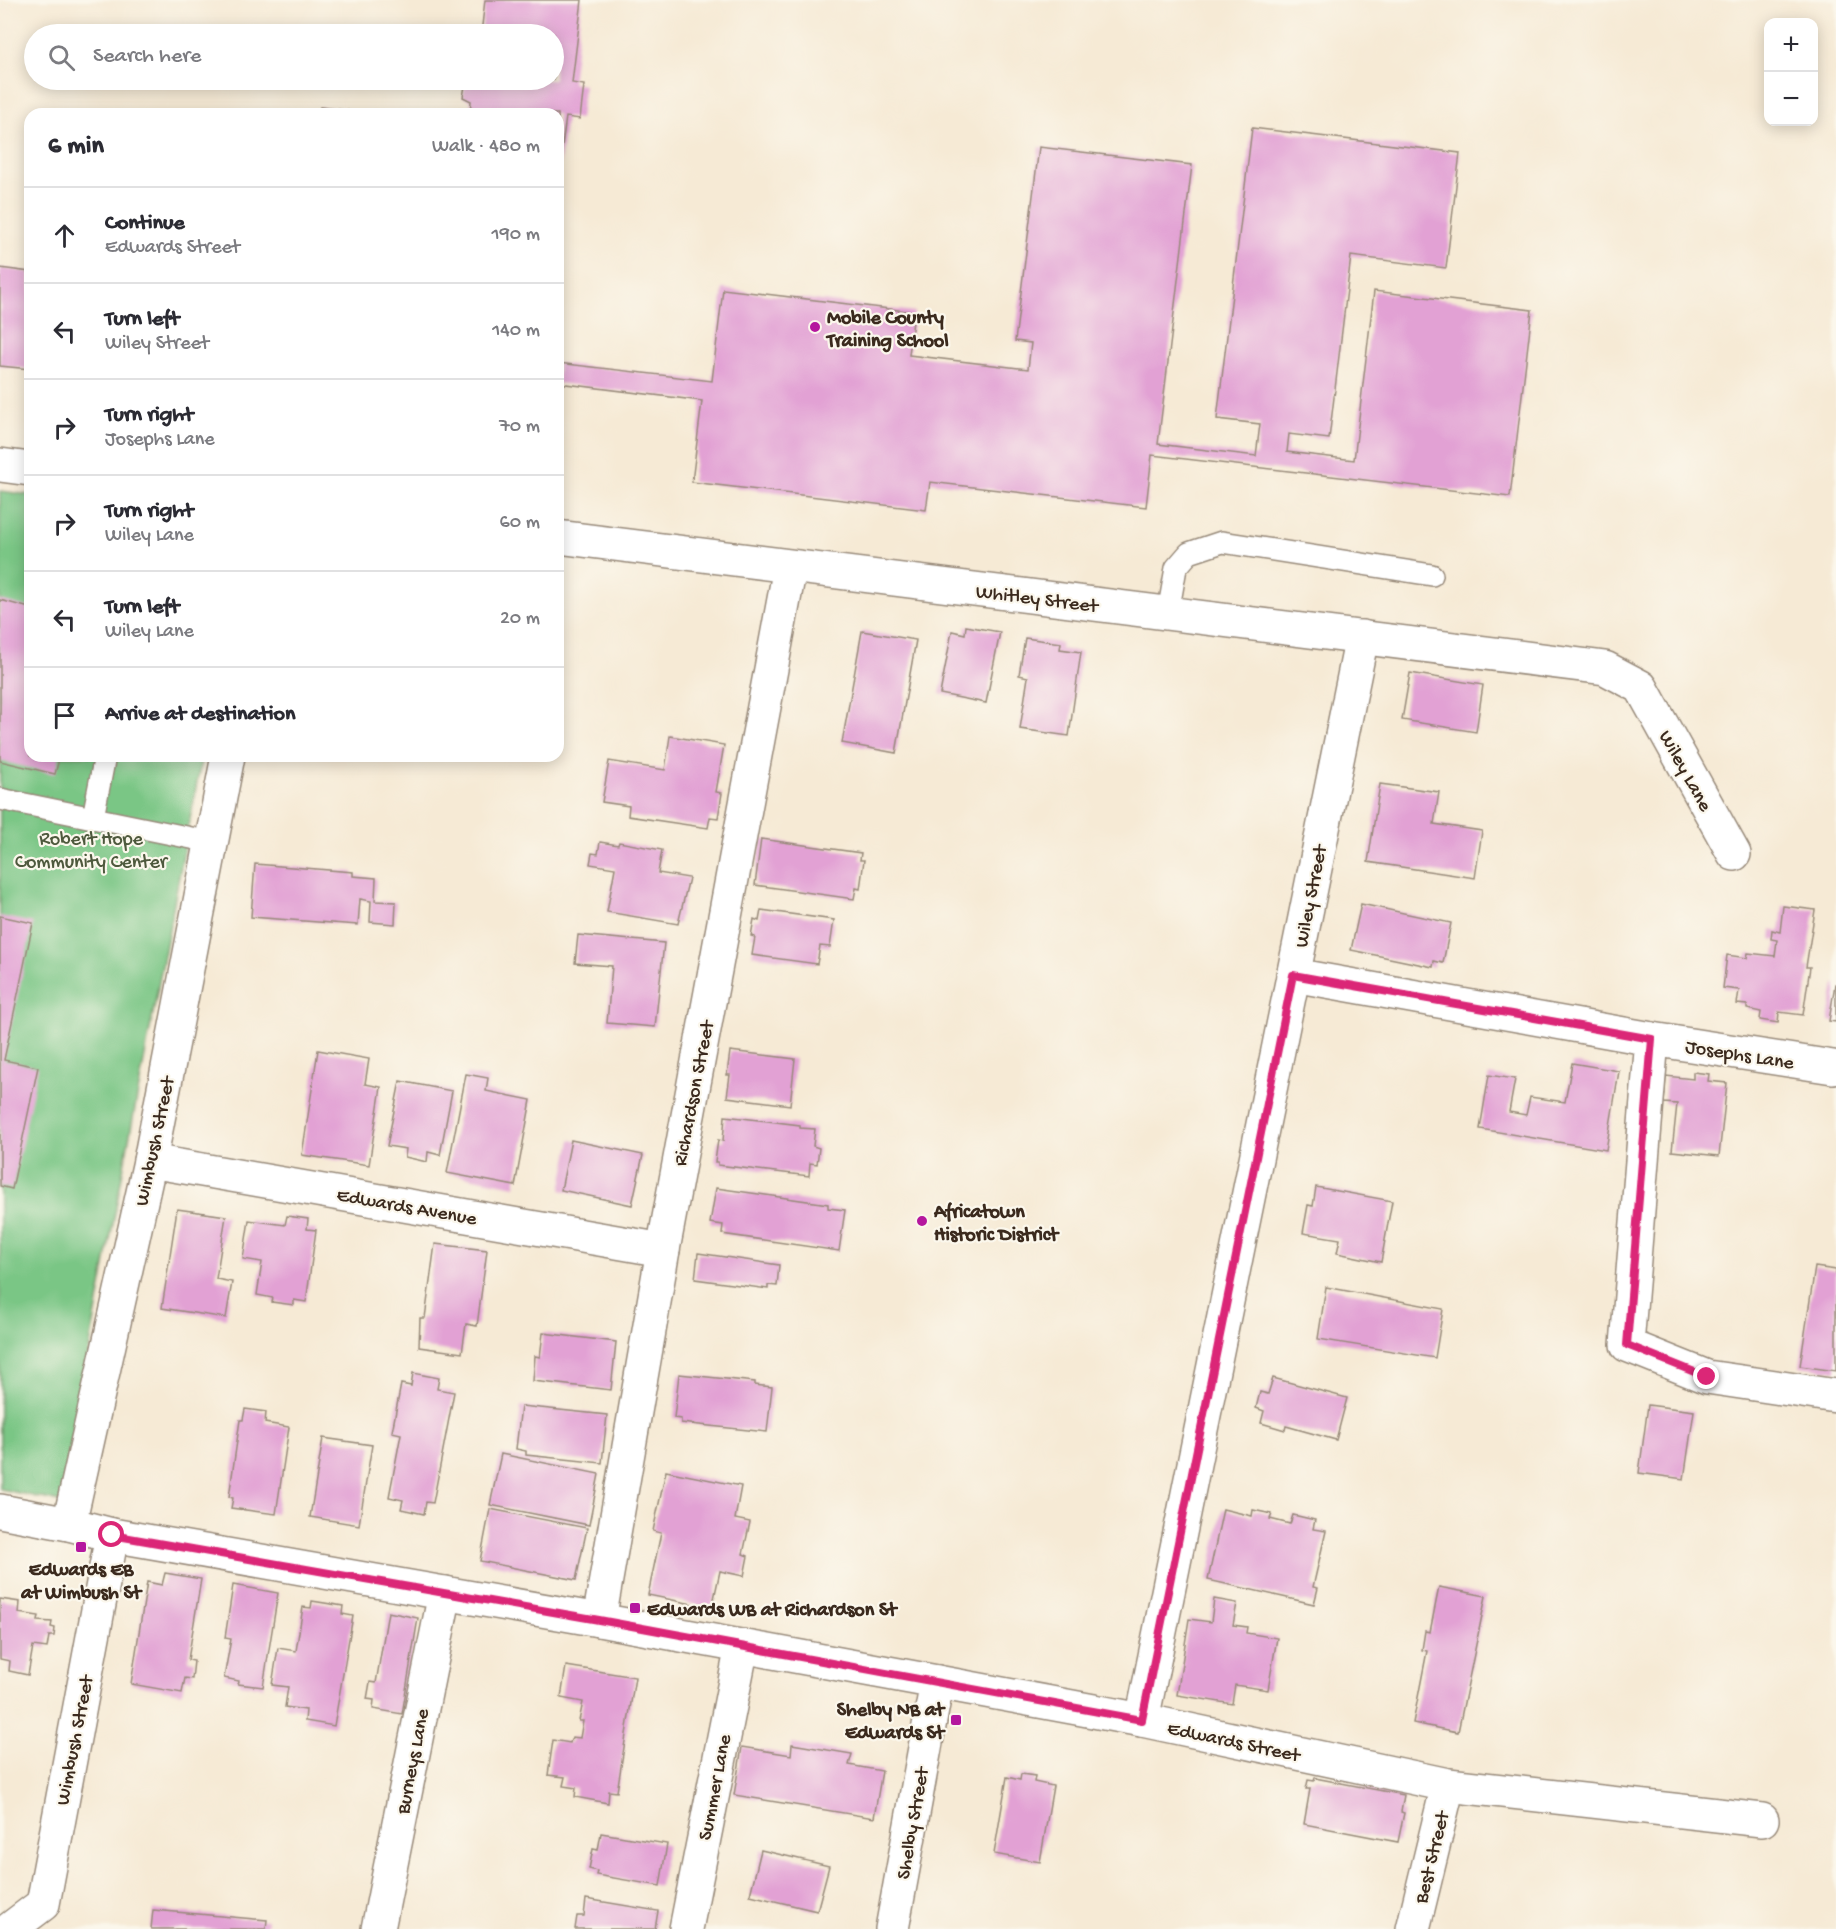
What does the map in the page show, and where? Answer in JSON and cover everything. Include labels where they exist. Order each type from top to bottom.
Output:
[{"type":"street","points":[[0,465],[24,468]]},
{"type":"street","name":"Whitley Street","points":[[564,538],[1605,668],[1641,687]]},
{"type":"street","name":"Richardson Street","points":[[599,1620],[663,1250],[790,567]]},
{"type":"street","name":"Wiley Street","points":[[1142,1720],[1362,637]]},
{"type":"street","name":"Wiley Lane","points":[[1641,687],[1734,854]]},
{"type":"street","name":"Wimbush Street","points":[[69,1524],[150,1161],[227,762]]},
{"type":"street","name":"Josephs Lane","points":[[1293,975],[1652,1039],[1833,1068]]},
{"type":"street","points":[[1652,1039],[1627,1345],[1707,1377],[1836,1396]]},
{"type":"street","name":"Edwards Avenue","points":[[150,1161],[663,1250]]},
{"type":"street","name":"Edwards Street","points":[[0,1511],[112,1535],[599,1620],[1142,1720],[1448,1785],[1762,1820]]},
{"type":"street","name":"Wimbush Street","points":[[10,1929],[43,1904],[112,1535]]},
{"type":"street","name":"Burneys Lane","points":[[378,1929],[445,1593]]},
{"type":"street","name":"Summer Lane","points":[[686,1929],[742,1646]]},
{"type":"street","name":"Shelby Street","points":[[892,1929],[936,1682]]},
{"type":"street","name":"Best Street","points":[[1413,1929],[1448,1785]]},
{"type":"lane","points":[[1168,613],[1176,568],[1189,553],[1222,542],[1432,575]]},
{"type":"lane","points":[[93,817],[104,762]]},
{"type":"lane","points":[[0,799],[211,842]]},
{"type":"green space","name":"Robert Hope Community Center","points":[[0,491],[24,494],[24,762],[201,762],[60,1502],[0,1489]]},
{"type":"building","points":[[485,0],[582,0],[572,83],[584,85],[580,119],[566,117],[564,132],[564,108],[470,108],[471,101],[463,97],[464,90],[564,90],[564,24],[482,24]]},
{"type":"building","name":"Mobile County Training School","points":[[1252,128],[1460,153],[1446,268],[1351,256],[1329,439],[1289,434],[1287,452],[1354,460],[1374,291],[1532,310],[1510,497],[1152,455],[1146,507],[930,482],[926,510],[692,482],[702,401],[564,384],[564,364],[712,381],[723,289],[914,312],[909,355],[1028,369],[1031,343],[1015,341],[1039,147],[1192,165],[1158,444],[1256,456],[1260,424],[1217,419]]},
{"type":"building","points":[[0,268],[24,271],[24,368],[0,366]]},
{"type":"building","points":[[0,600],[24,606],[24,762],[58,762],[55,774],[0,761]]},
{"type":"building","points":[[966,626],[1000,632],[986,703],[940,694],[952,631],[965,634]]},
{"type":"building","points":[[862,631],[916,640],[896,753],[842,743]]},
{"type":"building","points":[[1025,638],[1061,643],[1060,649],[1081,652],[1069,736],[1020,729],[1028,677],[1019,675]]},
{"type":"building","points":[[1410,673],[1483,685],[1476,732],[1402,720]]},
{"type":"building","points":[[670,736],[724,745],[716,792],[722,793],[718,818],[710,817],[708,828],[628,816],[629,806],[602,802],[609,761],[665,770]]},
{"type":"building","points":[[1380,784],[1439,792],[1434,824],[1482,831],[1475,878],[1368,862]]},
{"type":"building","points":[[761,839],[861,853],[860,860],[864,860],[860,889],[856,888],[854,899],[755,885]]},
{"type":"building","points":[[600,842],[618,845],[619,842],[662,850],[658,873],[689,878],[678,924],[607,912],[615,868],[590,864],[592,853],[598,854]]},
{"type":"building","points":[[255,864],[353,872],[353,876],[376,878],[375,901],[396,902],[395,924],[370,922],[371,901],[360,899],[358,925],[251,917]]},
{"type":"building","points":[[1361,904],[1451,923],[1443,963],[1434,961],[1433,967],[1351,950]]},
{"type":"building","points":[[1783,906],[1815,910],[1806,967],[1810,967],[1803,1015],[1779,1012],[1778,1023],[1760,1020],[1761,1012],[1747,1009],[1747,1005],[1737,1004],[1739,990],[1723,988],[1727,955],[1747,958],[1748,953],[1775,956],[1777,940],[1771,939],[1772,930],[1780,932]]},
{"type":"building","points":[[761,910],[834,920],[830,947],[820,946],[817,964],[752,955],[755,937],[751,936],[754,919],[759,921]]},
{"type":"building","points":[[0,916],[33,923],[4,1060],[38,1067],[12,1189],[0,1186]]},
{"type":"building","points":[[578,935],[664,943],[655,1027],[607,1023],[612,966],[575,963]]},
{"type":"building","points":[[1836,984],[1836,1022],[1829,1021]]},
{"type":"building","points":[[318,1050],[369,1059],[365,1084],[381,1087],[369,1165],[302,1155]]},
{"type":"building","points":[[730,1051],[795,1059],[790,1105],[727,1097]]},
{"type":"building","points":[[1572,1063],[1619,1071],[1606,1150],[1480,1129],[1489,1075],[1515,1079],[1509,1112],[1526,1115],[1530,1097],[1565,1102]]},
{"type":"building","points":[[1693,1072],[1709,1074],[1708,1081],[1727,1083],[1719,1156],[1672,1151],[1677,1104],[1664,1103],[1666,1076],[1693,1079]]},
{"type":"building","points":[[466,1074],[488,1078],[486,1091],[531,1100],[515,1186],[447,1173]]},
{"type":"building","points":[[400,1081],[452,1091],[440,1155],[428,1152],[427,1162],[405,1157],[406,1149],[387,1146]]},
{"type":"building","points":[[725,1116],[800,1125],[800,1128],[815,1129],[813,1146],[819,1148],[817,1164],[810,1163],[809,1176],[718,1165],[718,1162],[715,1162],[718,1140],[723,1141]]},
{"type":"building","points":[[571,1140],[643,1155],[632,1205],[561,1190]]},
{"type":"building","points":[[1316,1187],[1392,1201],[1381,1262],[1337,1253],[1340,1239],[1303,1233],[1308,1205],[1313,1206]]},
{"type":"building","points":[[716,1188],[828,1204],[828,1208],[845,1210],[839,1251],[722,1234],[723,1225],[710,1223]]},
{"type":"building","points":[[177,1209],[226,1216],[216,1279],[232,1282],[226,1318],[162,1308]]},
{"type":"building","points":[[287,1216],[308,1219],[307,1229],[316,1230],[306,1302],[294,1300],[294,1305],[272,1302],[273,1298],[257,1295],[262,1262],[243,1259],[249,1220],[285,1225]]},
{"type":"building","points":[[435,1244],[487,1250],[477,1326],[466,1324],[462,1353],[419,1347],[420,1318],[425,1318]]},
{"type":"building","points":[[698,1253],[779,1265],[777,1286],[768,1285],[768,1289],[695,1279]]},
{"type":"building","points":[[1815,1267],[1836,1270],[1836,1371],[1800,1366]]},
{"type":"building","points":[[1326,1287],[1443,1309],[1435,1358],[1318,1339]]},
{"type":"building","points":[[543,1333],[616,1342],[611,1390],[533,1381],[535,1356],[540,1357]]},
{"type":"building","points":[[413,1373],[439,1378],[437,1389],[454,1392],[433,1503],[426,1502],[424,1514],[401,1509],[403,1500],[389,1497],[401,1434],[392,1432],[401,1384],[411,1386]]},
{"type":"building","points":[[679,1374],[755,1382],[755,1385],[772,1387],[767,1432],[681,1423],[681,1419],[674,1418]]},
{"type":"building","points":[[1273,1378],[1347,1398],[1336,1440],[1286,1426],[1285,1430],[1261,1423],[1264,1411],[1256,1408],[1260,1392],[1268,1394]]},
{"type":"building","points":[[1648,1405],[1694,1411],[1684,1479],[1639,1473]]},
{"type":"building","points":[[521,1406],[607,1415],[602,1463],[526,1455],[526,1451],[516,1449]]},
{"type":"building","points":[[245,1409],[266,1412],[265,1423],[289,1427],[276,1514],[231,1508],[233,1498],[229,1497],[240,1420],[243,1420]]},
{"type":"building","points":[[323,1438],[372,1445],[359,1525],[310,1517]]},
{"type":"building","points":[[501,1454],[599,1474],[589,1525],[490,1505]]},
{"type":"building","points":[[666,1471],[741,1486],[735,1519],[750,1522],[743,1554],[748,1556],[744,1576],[720,1571],[712,1608],[648,1595],[661,1533],[653,1531]]},
{"type":"building","points":[[490,1509],[587,1528],[576,1580],[480,1561]]},
{"type":"building","points":[[1223,1509],[1252,1516],[1253,1510],[1272,1514],[1270,1519],[1290,1524],[1293,1515],[1315,1520],[1313,1529],[1326,1531],[1313,1587],[1318,1588],[1314,1604],[1208,1580]]},
{"type":"building","points":[[165,1573],[201,1579],[188,1660],[194,1661],[192,1679],[185,1678],[182,1693],[131,1684],[147,1582],[162,1585]]},
{"type":"building","points":[[233,1585],[278,1593],[263,1687],[238,1684],[239,1681],[224,1678],[231,1639],[225,1638]]},
{"type":"building","points":[[1439,1587],[1486,1596],[1458,1732],[1413,1723],[1427,1651],[1422,1650],[1425,1631],[1430,1632]]},
{"type":"building","points":[[0,1599],[20,1602],[19,1613],[39,1616],[38,1621],[52,1622],[51,1627],[55,1628],[54,1636],[49,1636],[47,1648],[33,1646],[28,1675],[9,1671],[10,1661],[0,1659]]},
{"type":"building","points":[[1214,1599],[1237,1603],[1233,1625],[1247,1627],[1246,1633],[1277,1638],[1268,1690],[1235,1685],[1232,1704],[1177,1695],[1189,1619],[1211,1622]]},
{"type":"building","points":[[312,1601],[343,1606],[342,1614],[353,1616],[334,1726],[305,1721],[306,1710],[285,1707],[288,1687],[272,1685],[278,1648],[296,1651],[303,1607],[311,1608]]},
{"type":"building","points":[[388,1612],[418,1618],[402,1714],[373,1709],[374,1700],[367,1699],[370,1682],[376,1683]]},
{"type":"building","points":[[566,1666],[635,1677],[617,1792],[609,1791],[608,1803],[575,1797],[576,1788],[563,1786],[565,1777],[548,1775],[553,1740],[570,1743],[572,1737],[580,1738],[583,1721],[579,1721],[583,1702],[561,1698]]},
{"type":"building","points":[[792,1744],[852,1754],[849,1765],[882,1771],[874,1818],[734,1795],[742,1747],[791,1755]]},
{"type":"building","points":[[1021,1774],[1035,1776],[1034,1782],[1053,1786],[1040,1862],[994,1854],[1007,1777],[1020,1780]]},
{"type":"building","points":[[1315,1778],[1404,1795],[1401,1812],[1404,1813],[1398,1842],[1304,1824],[1310,1789],[1306,1789],[1308,1780],[1314,1781]]},
{"type":"building","points":[[601,1833],[667,1844],[660,1886],[596,1875],[597,1871],[589,1869],[593,1849],[598,1850]]},
{"type":"building","points":[[761,1850],[829,1866],[817,1911],[750,1895]]},
{"type":"building","points":[[586,1899],[658,1911],[655,1929],[575,1929],[577,1916],[584,1916]]},
{"type":"building","points":[[153,1910],[267,1920],[266,1929],[151,1929]]},
{"type":"place","name":"Mobile County Training School","points":[[815,327]]},
{"type":"place","name":"Africatown Historic District","points":[[922,1221]]},
{"type":"place","name":"Edwards EB at Wimbush St","points":[[81,1547]]},
{"type":"place","name":"Edwards WB at Richardson St","points":[[635,1608]]},
{"type":"place","name":"Shelby NB at Edwards St","points":[[956,1720]]},
{"type":"route","points":[[112,1535],[599,1620],[1142,1720],[1293,975],[1652,1039],[1627,1345],[1707,1377]]}]
